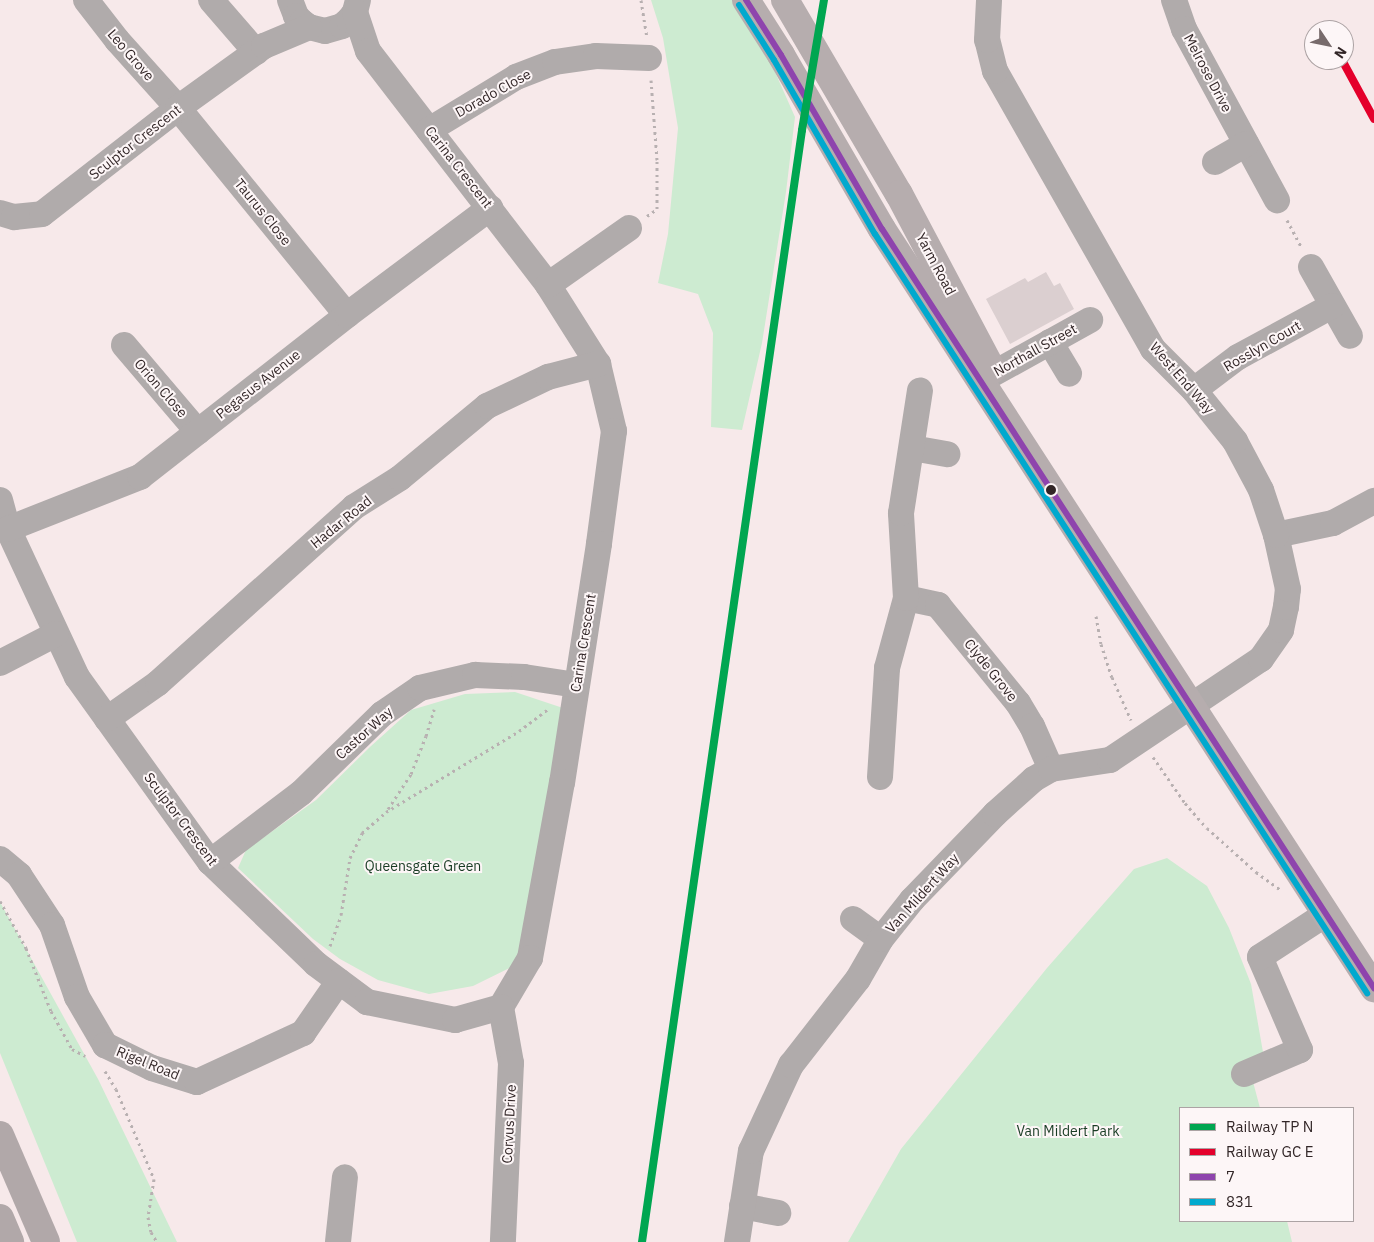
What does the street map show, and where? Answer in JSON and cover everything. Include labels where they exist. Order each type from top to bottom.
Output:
[{"type":"highway","points":[[0,1135],[46,1242]]},
{"type":"highway","points":[[0,1218],[10,1242]]},
{"type":"main road","name":"Yarm Road","points":[[746,0],[781,55],[882,229],[987,377]]},
{"type":"main road","name":"Yarm Road","points":[[790,8],[899,194],[987,377],[1078,533],[1374,988]]},
{"type":"street","name":"Leo Grove","points":[[86,0],[117,40],[178,108]]},
{"type":"street","points":[[212,0],[260,49]]},
{"type":"street","name":"West End Way","points":[[989,0],[987,40],[995,71],[1153,349],[1194,390],[1235,441],[1261,490],[1276,535],[1288,589],[1281,630],[1261,659],[1191,707]]},
{"type":"street","name":"Melrose Drive","points":[[1174,0],[1184,29],[1277,200]]},
{"type":"street","name":"Sculptor Crescent","points":[[260,49],[291,4]]},
{"type":"street","name":"Carina Crescent","points":[[291,4],[296,16],[368,51]]},
{"type":"street","name":"Sculptor Crescent","points":[[0,213],[14,216],[42,214],[178,108],[260,49],[321,28],[342,26],[356,6]]},
{"type":"street","name":"Carina Crescent","points":[[356,6],[368,51],[548,285],[598,364],[614,431],[599,544],[562,782],[530,958],[501,1007]]},
{"type":"street","name":"Dorado Close","points":[[429,130],[516,77],[556,62],[596,56],[649,58]]},
{"type":"street","name":"Taurus Close","points":[[178,108],[347,315]]},
{"type":"street","points":[[1215,162],[1246,144]]},
{"type":"street","name":"Pegasus Avenue","points":[[8,529],[140,477],[347,315],[490,208]]},
{"type":"street","points":[[548,285],[629,228]]},
{"type":"street","points":[[1311,267],[1350,336]]},
{"type":"street","name":"Rosslyn Court","points":[[1194,390],[1238,357],[1332,306]]},
{"type":"street","name":"Northall Street","points":[[987,377],[1090,320]]},
{"type":"street","points":[[1050,342],[1069,374]]},
{"type":"street","name":"Orion Close","points":[[124,344],[198,432]]},
{"type":"street","name":"Hadar Road","points":[[106,719],[158,683],[354,507],[400,478],[487,406],[548,377],[598,364]]},
{"type":"street","points":[[880,778],[887,668],[906,598],[901,513],[920,390]]},
{"type":"street","points":[[912,448],[947,454]]},
{"type":"street","name":"Sculptor Crescent","points":[[0,500],[8,529],[77,677],[210,862],[316,964],[368,1002],[455,1020],[501,1007]]},
{"type":"street","points":[[1276,535],[1333,523],[1374,500]]},
{"type":"street","name":"Clyde Grove","points":[[906,598],[938,605],[1018,703],[1032,726],[1051,769]]},
{"type":"street","points":[[0,663],[56,634]]},
{"type":"street","name":"Castor Way","points":[[210,862],[301,793],[382,714],[420,688],[475,675],[524,677],[576,685]]},
{"type":"street","name":"Van Mildert Way","points":[[736,1242],[751,1151],[790,1065],[858,979],[881,939],[912,900],[995,814],[1034,779],[1051,769],[1110,760],[1191,707]]},
{"type":"street","name":"Rigel Road","points":[[0,859],[19,875],[52,924],[77,997],[105,1045],[152,1068],[197,1082],[206,1078],[302,1033],[339,981]]},
{"type":"street","points":[[1244,1074],[1300,1050],[1260,957],[1326,914]]},
{"type":"street","points":[[853,919],[881,939]]},
{"type":"street","name":"Corvus Drive","points":[[501,1007],[512,1062],[503,1242]]},
{"type":"street","points":[[338,1242],[345,1177]]},
{"type":"street","points":[[742,1206],[778,1213]]},
{"type":"path","points":[[629,228],[657,209],[657,160],[649,58],[641,0]]},
{"type":"path","points":[[1277,200],[1311,267]]},
{"type":"path","points":[[1096,616],[1101,644],[1112,677],[1132,722]]},
{"type":"path","points":[[386,812],[411,774],[436,703],[438,684]]},
{"type":"path","points":[[316,964],[328,951],[341,915],[350,858],[362,833],[386,812],[519,731],[576,685]]},
{"type":"path","points":[[1149,752],[1185,803],[1207,828],[1256,872],[1284,892]]},
{"type":"path","points":[[0,901],[26,948],[51,1011],[72,1049],[93,1060]]},
{"type":"path","points":[[100,1063],[116,1089],[154,1179],[148,1217],[150,1232],[157,1242]]},
{"type":"green space","points":[[651,0],[733,0],[771,63],[795,117],[786,192],[762,343],[742,430],[711,427],[713,333],[698,294],[658,283],[668,234],[678,128],[663,38]]},
{"type":"green space","name":"Queensgate Green","points":[[515,692],[572,711],[530,958],[473,986],[429,994],[378,980],[340,959],[313,939],[238,868],[246,850],[316,800],[411,710],[465,694]]},
{"type":"green space","name":"Van Mildert Park","points":[[1167,858],[1207,886],[1229,928],[1251,984],[1263,1052],[1252,1078],[1260,1107],[1179,1107],[1179,1222],[1287,1222],[1292,1242],[848,1242],[901,1149],[1047,968],[1134,869]]},
{"type":"green space","points":[[0,902],[98,1079],[177,1242],[77,1242],[0,1053]]},
{"type":"building","points":[[1046,272],[1054,286],[1060,283],[1074,309],[1010,344],[986,299],[1025,278],[1028,282]]},
{"type":"transit line","name":"7","points":[[746,0],[781,55],[882,229],[1374,988]]},
{"type":"transit line","points":[[642,1242],[802,130],[824,0]]},
{"type":"transit line","name":"831","points":[[739,5],[774,60],[875,234],[1367,993]]},
{"type":"transit line","points":[[1347,70],[1374,119]]}]
